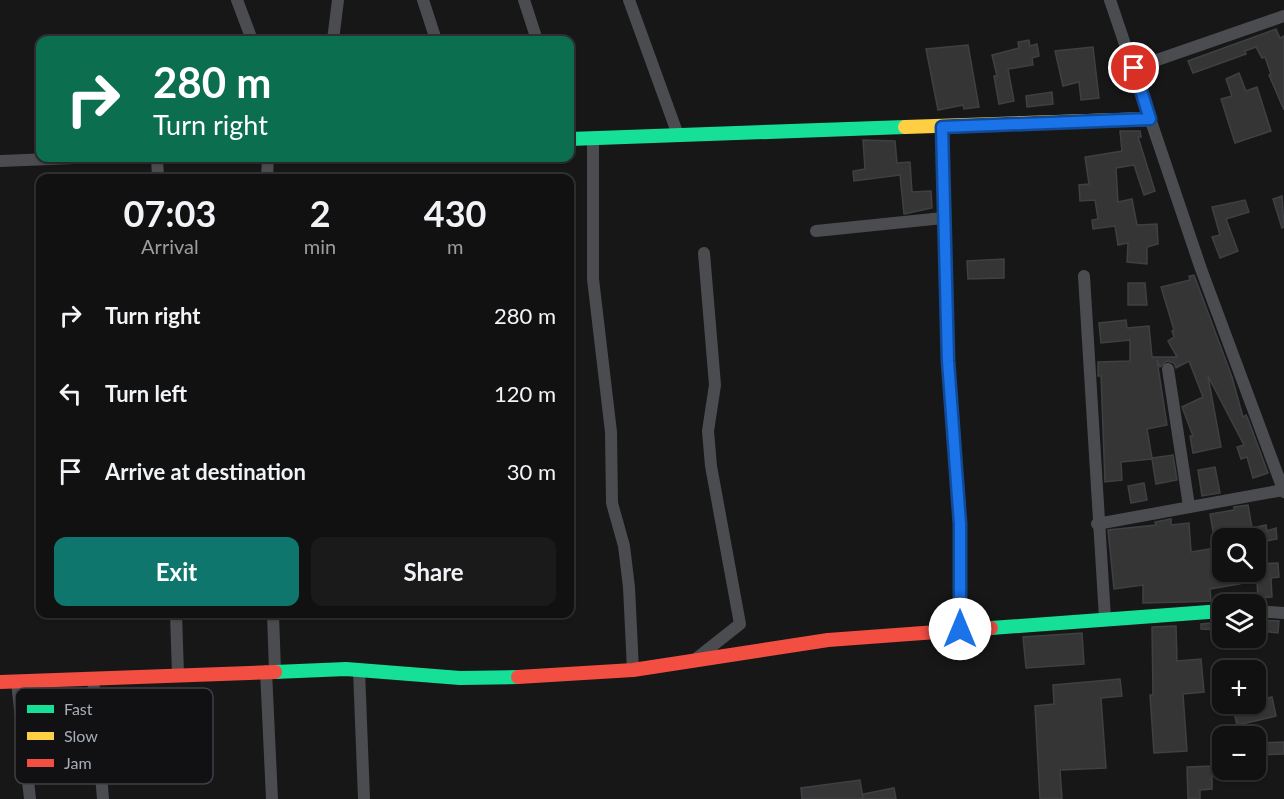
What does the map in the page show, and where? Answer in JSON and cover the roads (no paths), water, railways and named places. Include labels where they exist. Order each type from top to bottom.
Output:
[{"type":"street","points":[[237,0],[250,36]]},
{"type":"street","points":[[334,36],[338,0]]},
{"type":"street","points":[[524,0],[536,36]]},
{"type":"street","points":[[629,0],[678,135]]},
{"type":"street","points":[[1097,524],[1284,491],[1201,269],[1110,0]]},
{"type":"street","points":[[422,1],[435,36]]},
{"type":"street","points":[[1134,68],[1284,16]]},
{"type":"street","points":[[574,139],[1150,119]]},
{"type":"street","points":[[942,127],[948,361],[960,524],[960,629]]},
{"type":"street","points":[[593,138],[593,279],[611,432],[612,503],[624,546],[629,587],[633,670]]},
{"type":"street","points":[[0,161],[36,160]]},
{"type":"street","points":[[816,231],[943,218]]},
{"type":"street","points":[[693,661],[740,624],[711,466],[708,431],[715,385],[704,253]]},
{"type":"street","points":[[1084,276],[1093,402],[1097,524],[1105,618]]},
{"type":"street","points":[[1168,369],[1189,506]]},
{"type":"street","points":[[0,682],[178,674],[359,670],[460,678],[500,678],[633,670],[828,640],[1212,612]]},
{"type":"street","points":[[1266,612],[1284,613]]},
{"type":"street","points":[[176,618],[178,674]]},
{"type":"street","points":[[272,799],[270,671],[273,618]]},
{"type":"street","points":[[359,670],[364,799]]},
{"type":"street","points":[[93,678],[94,688]]},
{"type":"street","points":[[17,682],[18,688]]},
{"type":"street","points":[[28,784],[30,799]]},
{"type":"street","points":[[102,784],[103,799]]}]
